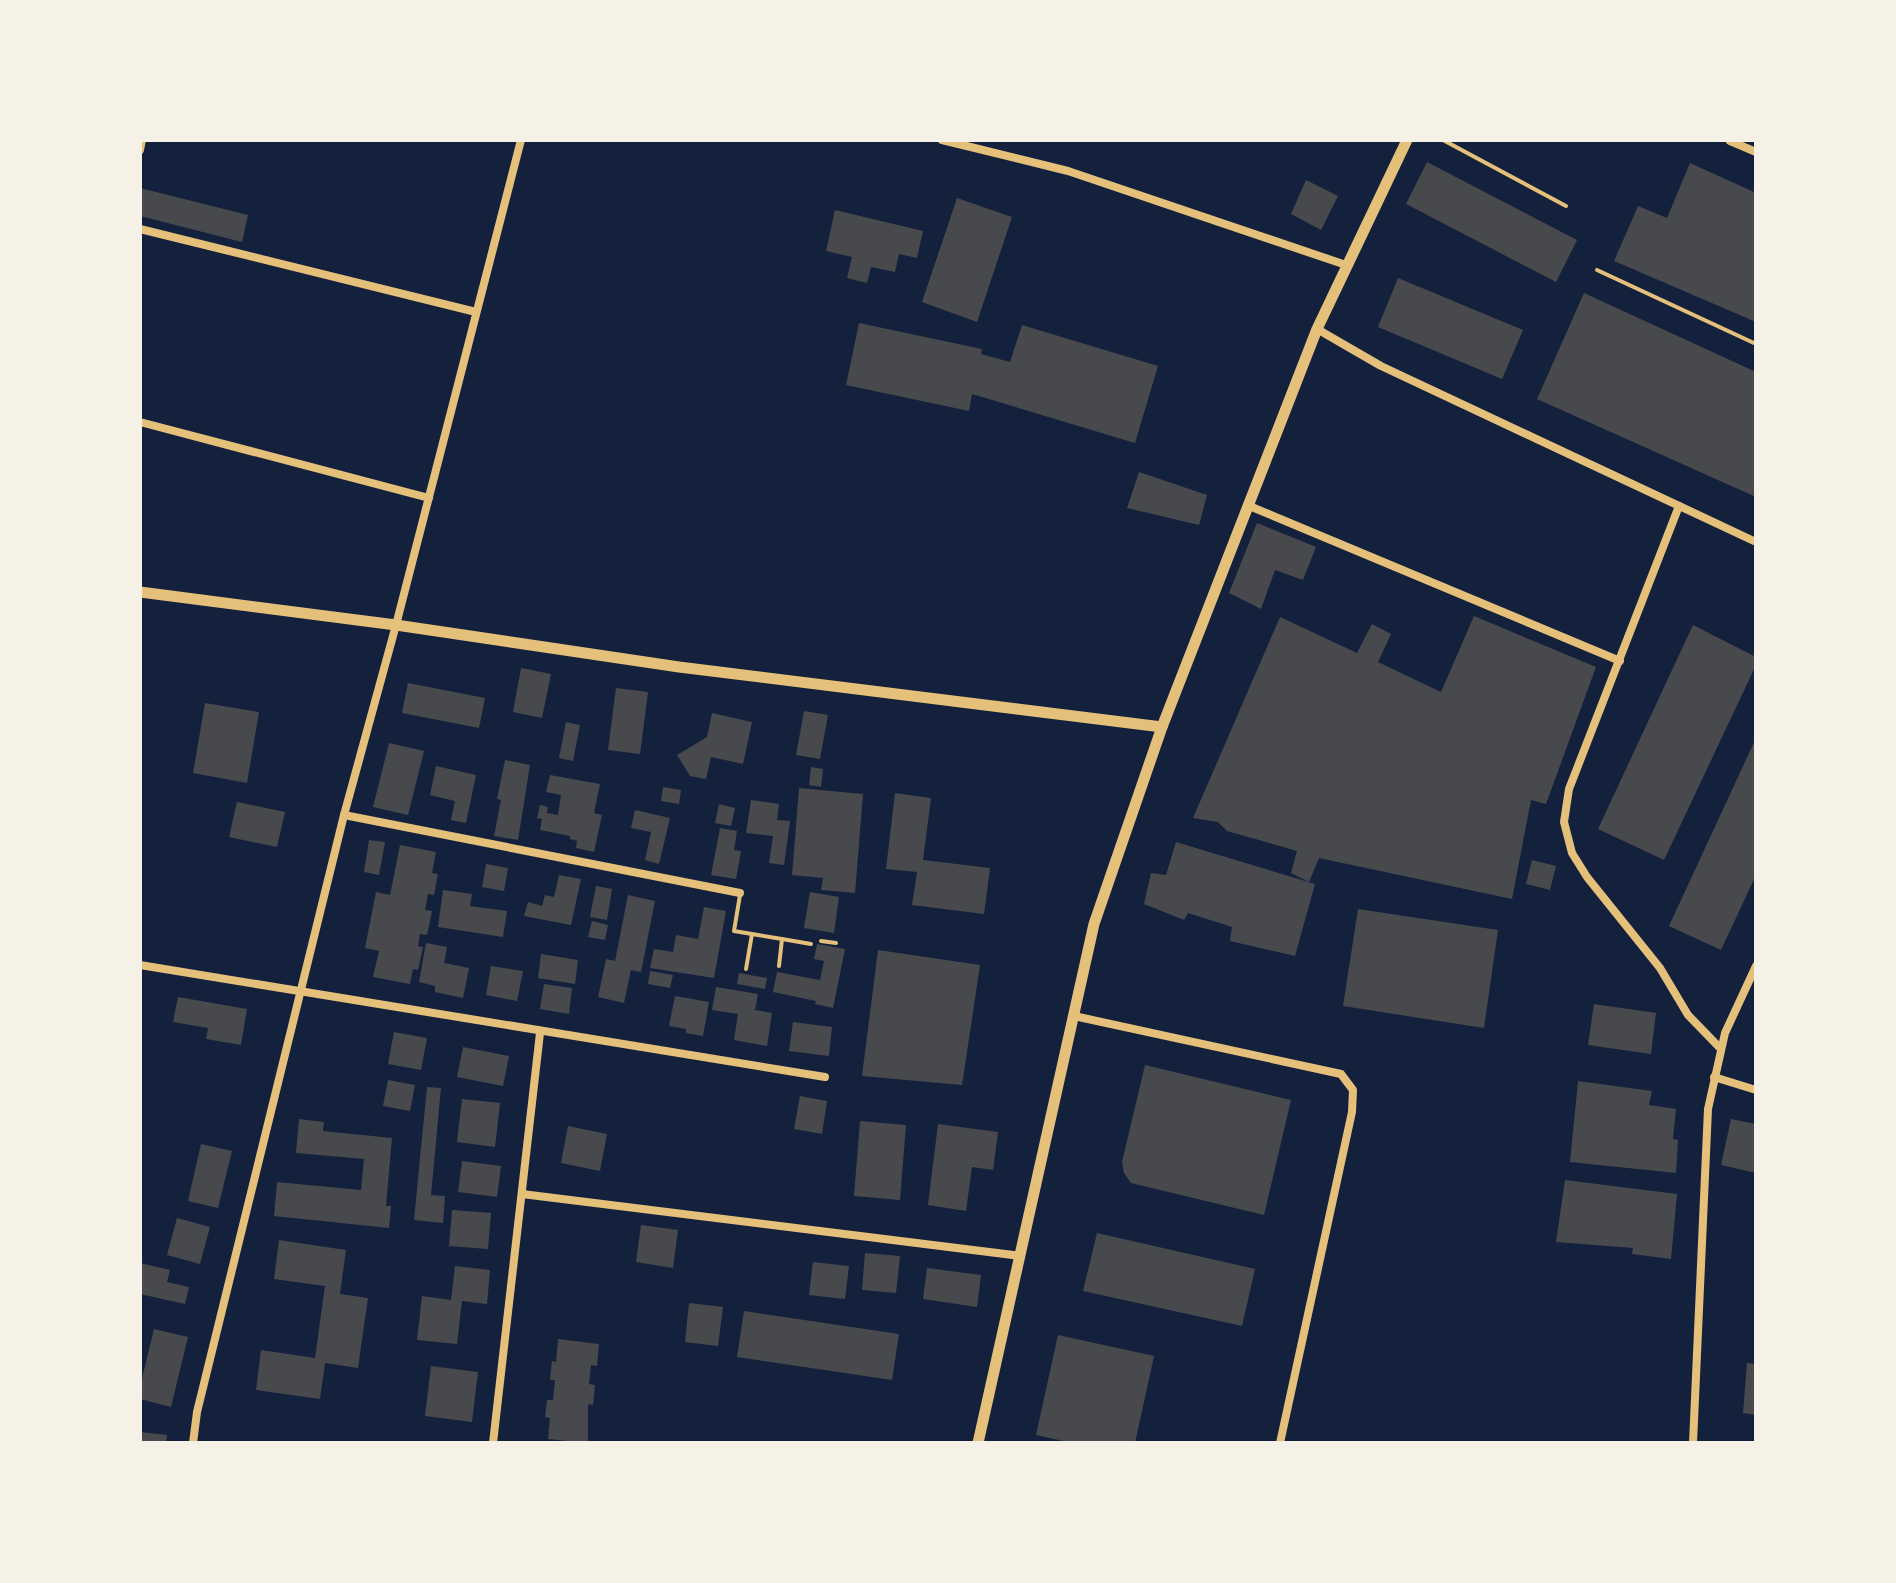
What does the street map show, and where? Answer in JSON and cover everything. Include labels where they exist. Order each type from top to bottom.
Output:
[{"type":"street","points":[[140,150],[142,140]]},
{"type":"street","points":[[193,1443],[197,1412],[344,815],[521,140]]},
{"type":"street","points":[[942,140],[1068,171],[1346,265]]},
{"type":"street","points":[[978,1443],[1094,924],[1162,727],[1317,329],[1407,140]]},
{"type":"street","points":[[1730,141],[1756,152]]},
{"type":"street","points":[[140,229],[476,312]]},
{"type":"street","points":[[1317,329],[1381,366],[1756,542]]},
{"type":"street","points":[[140,422],[429,498]]},
{"type":"street","points":[[1247,505],[1620,661]]},
{"type":"street","points":[[1679,506],[1569,789],[1564,822],[1572,853],[1587,877],[1639,939],[1688,1015],[1720,1048]]},
{"type":"street","points":[[140,592],[396,625],[679,667],[1162,727]]},
{"type":"street","points":[[344,815],[740,893]]},
{"type":"street","points":[[140,965],[540,1033],[825,1077]]},
{"type":"street","points":[[1693,1443],[1708,1109],[1720,1048],[1756,966]]},
{"type":"street","points":[[1074,1016],[1341,1074],[1353,1090],[1352,1112],[1280,1443]]},
{"type":"street","points":[[493,1443],[540,1033]]},
{"type":"street","points":[[1714,1077],[1756,1090]]},
{"type":"street","points":[[522,1194],[1021,1256]]},
{"type":"lane","points":[[1443,140],[1566,206]]},
{"type":"lane","points":[[1597,270],[1756,344]]},
{"type":"lane","points":[[740,893],[734,931],[811,944]]},
{"type":"lane","points":[[746,969],[752,934]]},
{"type":"lane","points":[[779,966],[782,939]]},
{"type":"building","points":[[1427,162],[1577,240],[1556,282],[1406,204]]},
{"type":"building","points":[[1690,163],[1756,193],[1756,322],[1614,261],[1638,206],[1667,218]]},
{"type":"building","points":[[1306,180],[1338,196],[1321,230],[1291,214]]},
{"type":"building","points":[[140,188],[248,215],[242,242],[140,216]]},
{"type":"building","points":[[957,198],[1012,217],[977,322],[922,302]]},
{"type":"building","points":[[835,210],[923,231],[917,258],[899,254],[895,272],[871,267],[867,283],[847,278],[852,257],[826,251]]},
{"type":"building","points":[[1398,278],[1523,330],[1502,379],[1378,327]]},
{"type":"building","points":[[1584,293],[1756,372],[1756,497],[1537,399]]},
{"type":"building","points":[[859,323],[982,349],[981,354],[1010,362],[1022,325],[1158,366],[1135,443],[972,394],[969,411],[846,385]]},
{"type":"building","points":[[1139,472],[1207,495],[1199,525],[1127,508]]},
{"type":"building","points":[[1257,523],[1316,547],[1303,580],[1275,570],[1261,609],[1229,593]]},
{"type":"building","points":[[1474,616],[1596,667],[1546,804],[1531,800],[1512,899],[1319,858],[1309,882],[1291,873],[1297,851],[1227,831],[1218,822],[1193,818],[1280,617],[1357,653],[1372,624],[1391,634],[1378,662],[1441,692]]},
{"type":"building","points":[[1693,625],[1756,657],[1756,665],[1664,860],[1598,829]]},
{"type":"building","points":[[521,668],[551,674],[542,718],[513,712]]},
{"type":"building","points":[[408,683],[485,698],[479,728],[402,713]]},
{"type":"building","points":[[616,688],[648,692],[640,754],[608,750]]},
{"type":"building","points":[[205,703],[259,712],[247,783],[193,773]]},
{"type":"building","points":[[804,711],[828,715],[820,759],[796,755]]},
{"type":"building","points":[[712,713],[752,722],[743,764],[711,757],[706,779],[690,776],[677,755],[707,737]]},
{"type":"building","points":[[566,722],[580,725],[573,761],[559,758]]},
{"type":"building","points":[[1756,738],[1756,875],[1721,950],[1669,926]]},
{"type":"building","points":[[389,743],[424,751],[408,815],[373,807]]},
{"type":"building","points":[[505,760],[530,765],[518,840],[494,836]]},
{"type":"building","points":[[436,766],[476,775],[466,823],[451,820],[455,801],[430,795]]},
{"type":"building","points":[[811,767],[823,769],[821,787],[809,785]]},
{"type":"building","points":[[550,775],[600,784],[594,813],[602,815],[594,852],[576,848],[577,841],[570,839],[570,836],[540,830],[542,819],[537,818],[540,805],[548,807],[547,813],[558,815],[561,795],[546,792]]},
{"type":"building","points":[[663,787],[681,790],[679,804],[661,801]]},
{"type":"building","points":[[799,788],[863,794],[855,893],[821,890],[823,878],[792,875]]},
{"type":"building","points":[[895,793],[931,798],[923,860],[990,868],[984,914],[912,905],[917,872],[886,869]]},
{"type":"building","points":[[751,800],[779,804],[777,820],[790,821],[784,865],[769,863],[773,836],[746,833]]},
{"type":"building","points":[[237,802],[285,812],[277,847],[229,837]]},
{"type":"building","points":[[719,804],[735,808],[731,826],[715,823]]},
{"type":"building","points":[[635,810],[670,818],[659,864],[645,860],[651,832],[631,828]]},
{"type":"building","points":[[720,828],[737,831],[734,850],[741,851],[736,879],[711,875]]},
{"type":"building","points":[[369,840],[385,842],[379,875],[364,872]]},
{"type":"building","points":[[1176,842],[1315,884],[1295,956],[1230,941],[1232,927],[1188,913],[1184,920],[1144,904],[1151,873],[1166,875]]},
{"type":"building","points":[[400,845],[436,852],[432,873],[438,874],[434,895],[428,894],[425,910],[432,911],[427,935],[420,934],[418,946],[423,947],[418,970],[413,969],[410,984],[373,977],[379,951],[365,948],[376,892],[390,895]]},
{"type":"building","points":[[1532,860],[1556,866],[1550,890],[1526,884]]},
{"type":"building","points":[[486,864],[508,868],[504,891],[482,887]]},
{"type":"building","points":[[559,875],[581,879],[571,925],[524,916],[528,902],[542,906],[545,895],[554,897]]},
{"type":"building","points":[[596,886],[612,889],[607,920],[590,917]]},
{"type":"building","points":[[443,890],[472,894],[470,906],[507,911],[503,937],[438,927]]},
{"type":"building","points":[[810,892],[839,897],[834,933],[804,928]]},
{"type":"building","points":[[628,895],[655,901],[641,972],[631,970],[624,1003],[598,997],[606,959],[615,961]]},
{"type":"building","points":[[704,907],[726,911],[714,978],[650,968],[654,949],[673,952],[676,935],[698,939]]},
{"type":"building","points":[[1358,909],[1498,930],[1484,1028],[1343,1006]]},
{"type":"building","points":[[592,921],[608,925],[605,940],[588,937]]},
{"type":"building","points":[[426,943],[447,947],[444,963],[469,968],[463,998],[435,992],[435,986],[419,982]]},
{"type":"building","points":[[817,944],[845,949],[833,1008],[773,992],[777,972],[820,980],[824,961],[814,959]]},
{"type":"building","points":[[878,950],[980,965],[962,1085],[862,1076]]},
{"type":"building","points":[[541,954],[578,960],[575,984],[538,978]]},
{"type":"building","points":[[491,966],[523,971],[517,1001],[486,995]]},
{"type":"building","points":[[650,971],[673,975],[670,988],[648,984]]},
{"type":"building","points":[[739,973],[767,978],[765,989],[737,984]]},
{"type":"building","points":[[544,984],[572,988],[569,1014],[540,1009]]},
{"type":"building","points":[[716,987],[758,994],[755,1010],[772,1013],[767,1046],[734,1040],[738,1014],[712,1010]]},
{"type":"building","points":[[675,996],[709,1002],[703,1036],[669,1026]]},
{"type":"building","points":[[178,997],[247,1009],[241,1045],[206,1039],[208,1028],[173,1022]]},
{"type":"building","points":[[1594,1004],[1656,1013],[1651,1054],[1588,1045]]},
{"type":"building","points":[[793,1022],[832,1027],[829,1056],[789,1051]]},
{"type":"building","points":[[394,1032],[427,1038],[421,1070],[388,1064]]},
{"type":"building","points":[[463,1047],[509,1056],[503,1086],[457,1077]]},
{"type":"building","points":[[1145,1065],[1291,1100],[1264,1215],[1131,1183],[1124,1173],[1122,1162]]},
{"type":"building","points":[[388,1080],[415,1085],[410,1111],[383,1106]]},
{"type":"building","points":[[1578,1081],[1652,1091],[1649,1105],[1676,1109],[1673,1139],[1678,1140],[1676,1173],[1570,1162]]},
{"type":"building","points":[[427,1087],[441,1088],[431,1195],[445,1196],[443,1223],[414,1220]]},
{"type":"building","points":[[800,1096],[827,1101],[822,1134],[794,1129]]},
{"type":"building","points":[[462,1099],[500,1103],[495,1147],[457,1142]]},
{"type":"building","points":[[299,1119],[324,1122],[323,1131],[392,1138],[386,1206],[391,1206],[389,1228],[274,1216],[277,1182],[361,1190],[364,1159],[296,1153]]},
{"type":"building","points":[[1731,1119],[1756,1124],[1756,1173],[1721,1165]]},
{"type":"building","points":[[860,1121],[906,1125],[900,1200],[854,1196]]},
{"type":"building","points":[[938,1124],[998,1132],[993,1170],[972,1167],[966,1211],[928,1205]]},
{"type":"building","points":[[568,1126],[607,1134],[600,1171],[561,1163]]},
{"type":"building","points":[[201,1144],[232,1151],[218,1208],[188,1201]]},
{"type":"building","points":[[462,1161],[501,1166],[497,1197],[458,1192]]},
{"type":"building","points":[[1565,1180],[1677,1194],[1671,1259],[1632,1254],[1633,1248],[1556,1242]]},
{"type":"building","points":[[452,1210],[491,1213],[488,1249],[449,1246]]},
{"type":"building","points":[[177,1218],[210,1227],[200,1264],[167,1255]]},
{"type":"building","points":[[641,1225],[678,1230],[673,1268],[636,1262]]},
{"type":"building","points":[[1097,1233],[1255,1269],[1242,1326],[1083,1291]]},
{"type":"building","points":[[279,1240],[346,1250],[340,1294],[368,1298],[358,1368],[325,1363],[320,1399],[256,1390],[261,1350],[315,1358],[325,1286],[274,1279]]},
{"type":"building","points":[[865,1253],[900,1256],[896,1293],[862,1290]]},
{"type":"building","points":[[813,1262],[849,1266],[845,1299],[809,1295]]},
{"type":"building","points":[[140,1263],[170,1270],[167,1282],[189,1287],[185,1304],[140,1294]]},
{"type":"building","points":[[455,1266],[490,1270],[487,1304],[462,1301],[457,1344],[417,1340],[422,1296],[451,1300]]},
{"type":"building","points":[[927,1268],[981,1275],[977,1307],[923,1299]]},
{"type":"building","points":[[689,1303],[723,1307],[718,1346],[685,1342]]},
{"type":"building","points":[[744,1311],[899,1334],[892,1380],[737,1357]]},
{"type":"building","points":[[154,1329],[188,1337],[171,1407],[140,1399]]},
{"type":"building","points":[[1058,1335],[1154,1356],[1135,1443],[1073,1443],[1036,1435]]},
{"type":"building","points":[[558,1339],[599,1344],[597,1366],[591,1365],[589,1384],[595,1385],[593,1405],[588,1404],[588,1443],[548,1439],[550,1418],[545,1417],[547,1400],[553,1400],[555,1380],[550,1380],[552,1361],[556,1362]]},
{"type":"building","points":[[1747,1363],[1756,1364],[1756,1415],[1743,1413]]},
{"type":"building","points":[[431,1366],[478,1372],[472,1422],[425,1416]]},
{"type":"building","points":[[140,1432],[167,1435],[166,1443],[140,1443]]}]
